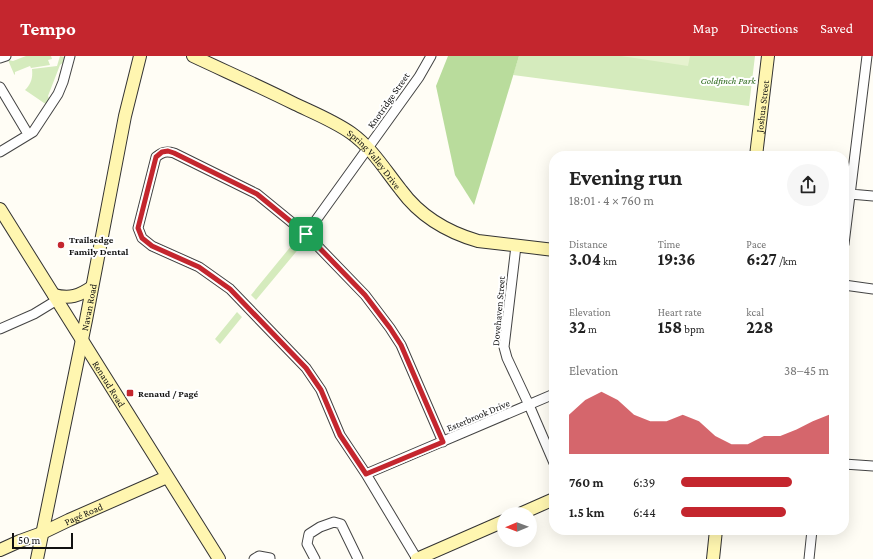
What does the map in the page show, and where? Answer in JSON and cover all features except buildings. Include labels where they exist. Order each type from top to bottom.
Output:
[{"type":"street","points":[[0,58],[6,56]]},
{"type":"street","points":[[0,152],[33,132],[58,94],[70,56]]},
{"type":"street","name":"Navan Road","points":[[37,559],[82,339],[125,116],[140,56]]},
{"type":"street","name":"Spring Valley Drive","points":[[193,56],[332,121],[350,133],[368,148],[410,201],[437,224],[469,238],[487,242],[549,249]]},
{"type":"street","name":"Joshua Street","points":[[757,151],[768,56]]},
{"type":"street","points":[[849,202],[867,56]]},
{"type":"street","name":"Knotridge Street","points":[[306,234],[419,77],[427,57]]},
{"type":"street","points":[[0,88],[28,134]]},
{"type":"street","points":[[443,442],[401,345],[390,328],[365,295],[306,234],[257,194],[174,153],[168,151],[162,152],[156,157],[138,228],[142,238],[152,246],[199,267],[230,289],[306,368],[321,390],[340,435],[366,474],[417,559],[497,524]]},
{"type":"street","points":[[850,194],[873,196]]},
{"type":"street","name":"Renaud Road","points":[[0,209],[219,559]]},
{"type":"street","name":"Dovehaven Street","points":[[516,246],[504,347],[507,358],[549,451]]},
{"type":"street","points":[[849,286],[873,289]]},
{"type":"street","points":[[0,329],[34,314],[56,297],[76,296],[92,287]]},
{"type":"street","name":"Esterbrook Drive","points":[[366,474],[549,396]]},
{"type":"street","points":[[849,464],[873,466]]},
{"type":"street","name":"Pagé Road","points":[[0,550],[42,533],[167,477]]},
{"type":"street","points":[[536,507],[549,501]]},
{"type":"street","points":[[315,559],[307,544],[309,534],[320,527],[334,522],[341,524],[358,559]]},
{"type":"street","points":[[713,559],[715,535]]},
{"type":"street","points":[[808,559],[811,535]]},
{"type":"street","points":[[254,559],[259,556],[270,559]]},
{"type":"green space","points":[[26,56],[51,56],[52,59],[48,60],[50,65],[31,68],[30,66],[15,72],[15,75],[8,60],[13,61]]},
{"type":"green space","points":[[60,56],[65,57],[64,62],[60,65],[48,96],[50,100],[47,105],[25,90],[31,81],[32,69],[57,66]]},
{"type":"green space","points":[[448,56],[519,56],[474,205],[455,175],[436,86]]},
{"type":"green space","name":"Goldfinch Park","points":[[519,56],[755,56],[749,106],[513,75]]},
{"type":"green space","points":[[621,56],[690,56],[688,66]]},
{"type":"green space","points":[[296,240],[301,246],[256,300],[251,295]]},
{"type":"green space","points":[[237,312],[242,317],[220,344],[215,339]]},
{"type":"place","name":"Trailsedge Family Dental","points":[[61,245]]},
{"type":"place","name":"Renaud / Pagé","points":[[130,393]]},
{"type":"route","points":[[168,151],[174,153],[257,194],[306,234],[365,295],[390,328],[401,345],[443,442],[366,474],[340,435],[321,390],[306,368],[230,289],[199,267],[152,246],[142,238],[138,228],[156,157],[162,152],[168,151]]}]
